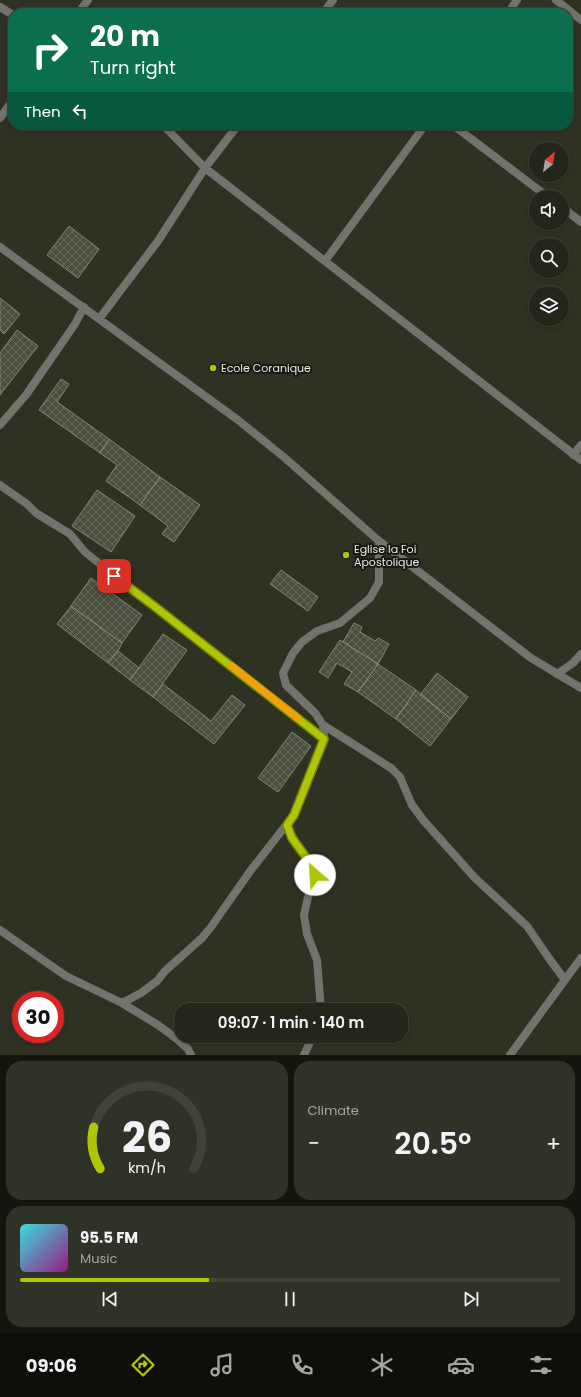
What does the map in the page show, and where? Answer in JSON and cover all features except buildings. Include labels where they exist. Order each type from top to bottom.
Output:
[{"type":"street","points":[[82,8],[88,0]]},
{"type":"street","points":[[327,8],[333,0]]},
{"type":"street","points":[[512,8],[518,0]]},
{"type":"street","points":[[556,0],[566,8]]},
{"type":"street","points":[[573,14],[581,20]]},
{"type":"street","points":[[0,118],[8,107]]},
{"type":"street","points":[[168,130],[205,168],[581,460]]},
{"type":"street","points":[[99,319],[158,241],[205,168],[234,130]]},
{"type":"street","points":[[325,261],[421,130]]},
{"type":"street","points":[[460,130],[539,190]]},
{"type":"street","points":[[569,213],[581,222]]},
{"type":"street","points":[[0,247],[238,420],[285,458],[379,541],[531,658],[581,688]]},
{"type":"street","points":[[0,425],[26,395],[75,324],[84,307]]},
{"type":"street","points":[[574,455],[581,444]]},
{"type":"street","points":[[0,486],[27,504],[36,513],[70,534],[85,552],[123,584],[142,596],[324,739]]},
{"type":"street","points":[[379,541],[379,582],[370,598],[340,623],[317,632],[302,642],[293,653],[283,673],[286,686],[315,713],[323,725],[391,768],[400,776],[412,805],[424,821],[475,878],[527,926],[548,958],[565,980]]},
{"type":"street","points":[[557,674],[573,663],[581,654]]},
{"type":"street","points":[[122,1003],[141,993],[157,981],[165,971],[202,938],[251,870],[287,825],[294,815],[324,739],[323,725]]},
{"type":"street","points":[[287,825],[292,838],[313,867],[315,875],[306,901],[304,915],[307,934],[317,960],[320,1003]]},
{"type":"street","points":[[0,930],[66,976],[122,1003],[158,1025],[178,1039],[188,1049],[191,1055]]},
{"type":"street","points":[[510,1055],[581,958]]},
{"type":"street","points":[[304,1055],[310,1043]]},
{"type":"slow traffic","points":[[232,666],[298,718]]},
{"type":"place","name":"Ecole Coranique","points":[[213,368]]},
{"type":"place","name":"Eglise la Foi Apostolique","points":[[346,555]]},
{"type":"route","points":[[114,576],[289,710],[324,739],[294,815],[287,825],[292,838],[308,858],[315,875]]}]
